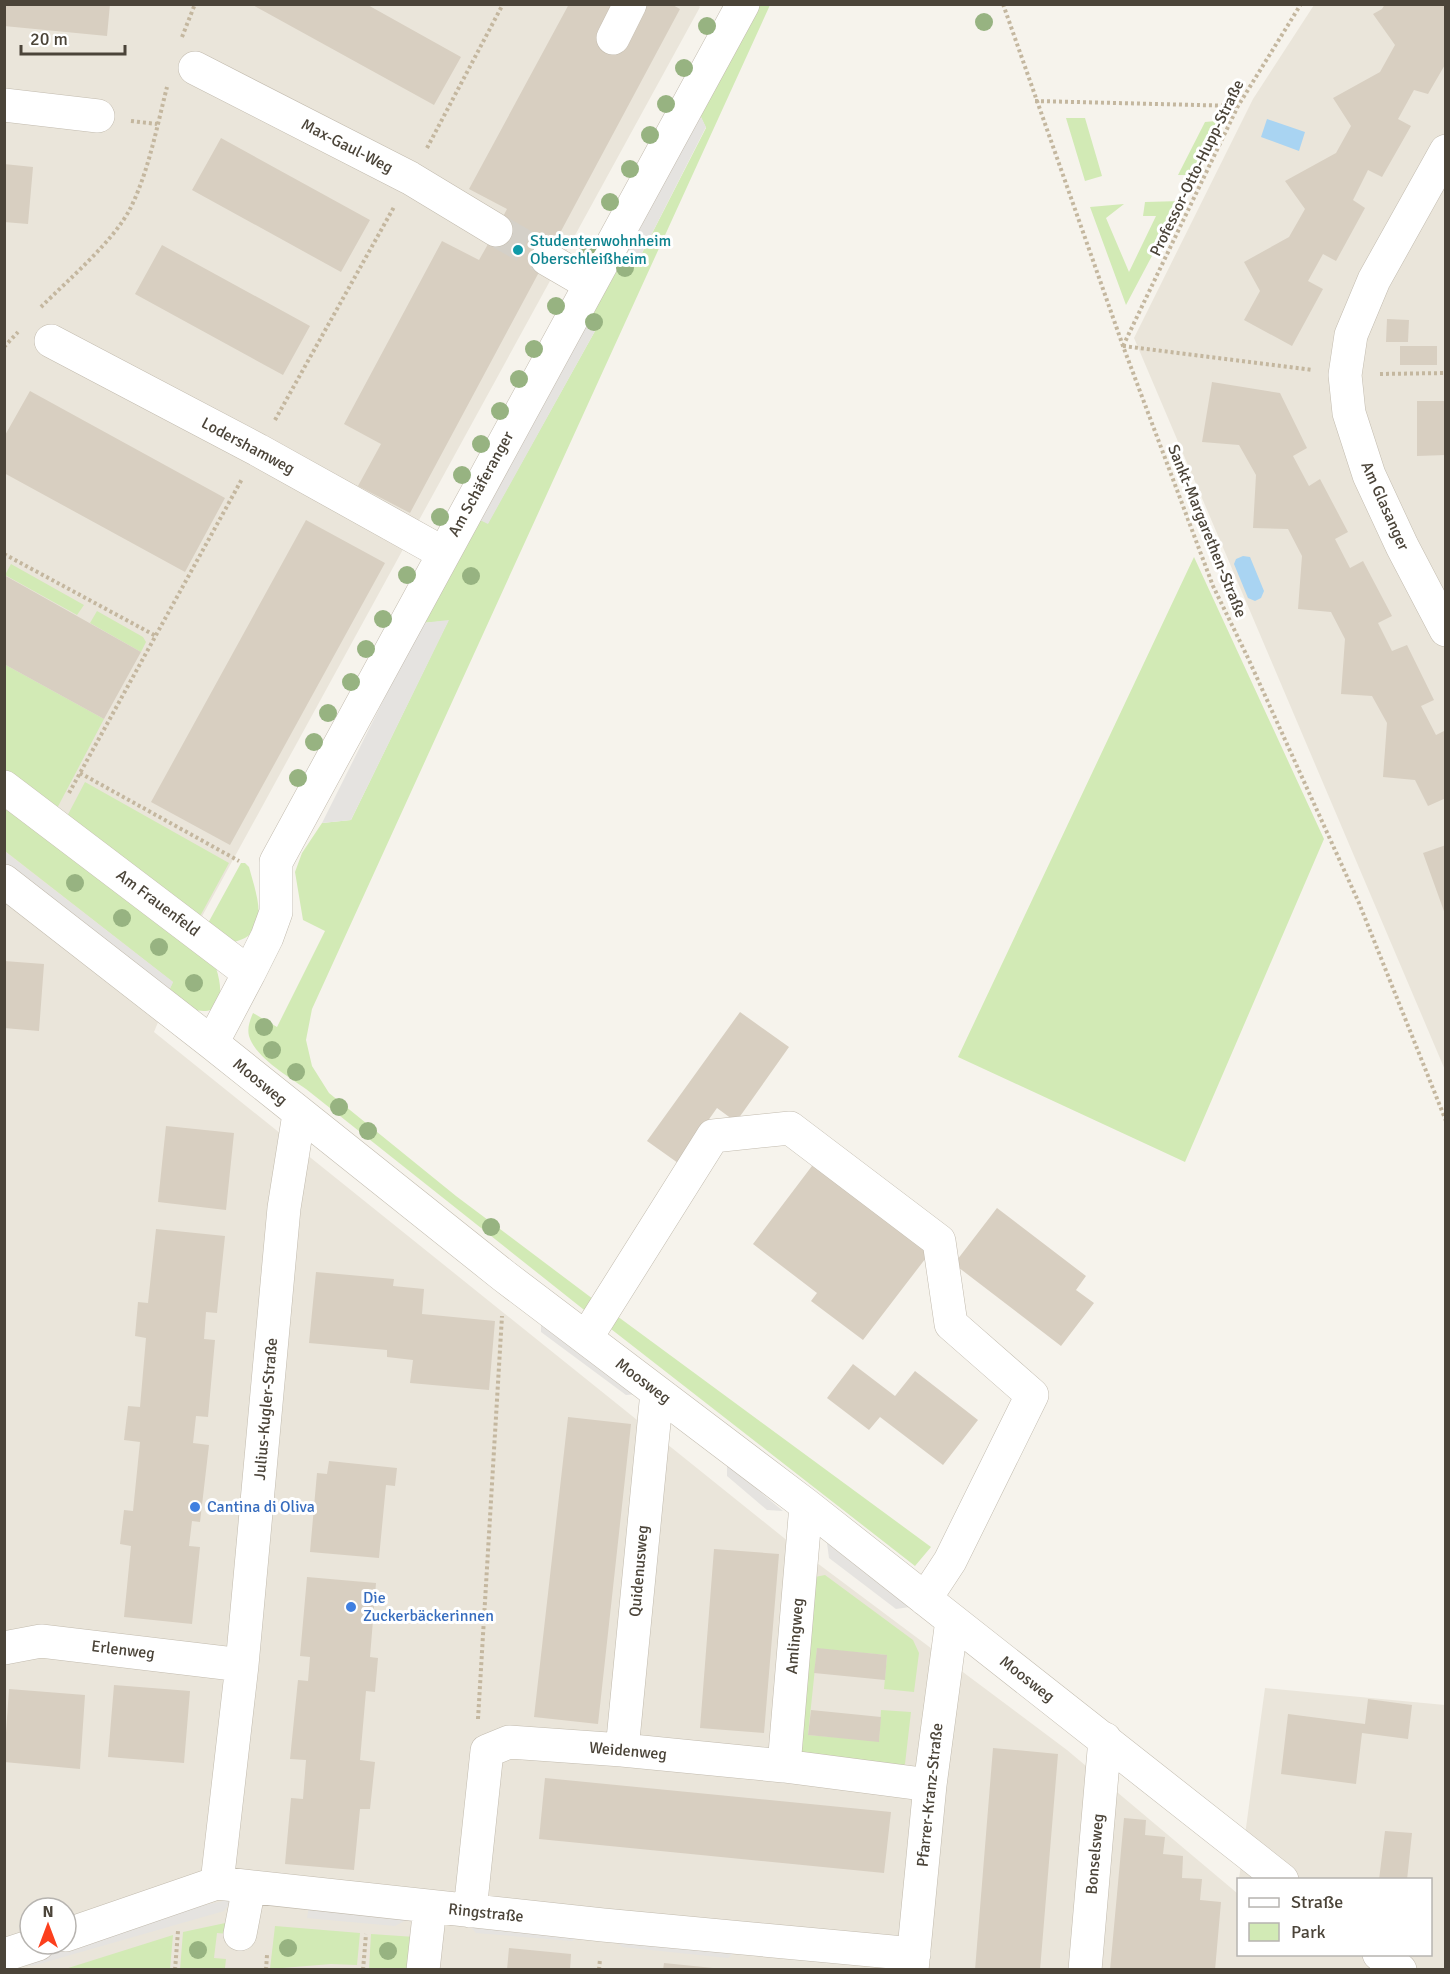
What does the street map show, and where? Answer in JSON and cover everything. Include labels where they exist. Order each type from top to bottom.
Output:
[{"type":"street","points":[[613,38],[630,4]]},
{"type":"street","name":"Am Schäferanger","points":[[249,974],[276,912],[276,862],[743,4]]},
{"type":"street","name":"Max-Gaul-Weg","points":[[181,65],[410,178],[496,230]]},
{"type":"street","points":[[4,105],[98,116]]},
{"type":"street","name":"Am Glasanger","points":[[1446,151],[1374,280],[1351,335],[1345,375],[1349,413],[1369,475],[1402,546],[1446,630]]},
{"type":"street","points":[[547,259],[590,284]]},
{"type":"street","name":"Lodershamweg","points":[[51,341],[258,450],[443,553]]},
{"type":"street","name":"Am Frauenfeld","points":[[4,787],[249,974]]},
{"type":"street","name":"Moosweg","points":[[4,881],[212,1043],[504,1276],[806,1505],[1279,1878]]},
{"type":"street","points":[[212,1043],[249,974]]},
{"type":"street","name":"Julius-Kugler-Straße","points":[[240,1934],[233,1885],[242,1665],[284,1208],[299,1114]]},
{"type":"street","points":[[586,1338],[713,1136],[790,1128],[939,1241],[951,1324],[1032,1395],[950,1561],[925,1599]]},
{"type":"street","name":"Quidenusweg","points":[[622,1750],[657,1392]]},
{"type":"street","name":"Amlingweg","points":[[784,1766],[806,1505]]},
{"type":"street","name":"Pfarrer-Kranz-Straße","points":[[913,1962],[930,1785],[952,1620]]},
{"type":"street","name":"Erlenweg","points":[[4,1648],[41,1641],[242,1665]]},
{"type":"street","name":"Bonselsweg","points":[[1085,1970],[1105,1739]]},
{"type":"street","name":"Weidenweg","points":[[487,1751],[509,1742],[622,1750],[784,1766],[930,1785]]},
{"type":"street","points":[[470,1911],[487,1751]]},
{"type":"street","name":"Ringstraße","points":[[78,1931],[233,1885],[470,1911],[602,1937],[758,1947],[913,1962]]},
{"type":"street","points":[[423,1970],[430,1907]]},
{"type":"street","points":[[1382,1956],[1400,1970]]},
{"type":"path","points":[[39,309],[113,234],[131,208],[181,65],[195,4]]},
{"type":"path","points":[[53,823],[410,178],[503,4]]},
{"type":"path","name":"Sankt-Margarethen-Straße","points":[[1003,4],[1035,101],[1123,346],[1213,586],[1359,903],[1446,1121]]},
{"type":"path","name":"Professor-Otto-Hupp-Straße","points":[[1123,346],[1238,106],[1301,4]]},
{"type":"path","points":[[1035,101],[1238,106]]},
{"type":"path","points":[[4,347],[23,326]]},
{"type":"path","points":[[1123,346],[1345,375],[1446,374]]},
{"type":"path","points":[[4,554],[156,636]]},
{"type":"path","points":[[80,773],[239,861]]},
{"type":"path","points":[[487,1751],[477,1725],[503,1306]]},
{"type":"path","points":[[175,1970],[178,1929]]},
{"type":"path","points":[[363,1970],[366,1929]]},
{"type":"shaded area","points":[[5,5],[698,5],[700,7],[200,920],[154,1032],[789,1542],[1067,1750],[1237,1893],[1237,1956],[1432,1956],[1432,1878],[1239,1878],[1265,1688],[1445,1705],[1445,1969],[5,1970]]},
{"type":"shaded area","points":[[1314,5],[1445,5],[1445,1070],[1134,338],[1253,99]]},
{"type":"shaded area","points":[[700,115],[706,127],[641,255],[624,258]]},
{"type":"shaded area","points":[[585,326],[595,331],[488,524],[478,519]]},
{"type":"shaded area","points":[[449,620],[351,820],[322,823],[422,623]]},
{"type":"shaded area","points":[[4,851],[173,982],[167,995],[5,869]]},
{"type":"shaded area","points":[[541,1318],[639,1394],[626,1395],[541,1332]]},
{"type":"shaded area","points":[[727,1464],[783,1511],[767,1510],[727,1476]]},
{"type":"shaded area","points":[[827,1543],[910,1607],[896,1609],[829,1558]]},
{"type":"shaded area","points":[[233,1899],[224,1911],[78,1953],[78,1943],[191,1908]]},
{"type":"shaded area","points":[[309,1907],[412,1917],[395,1926],[307,1918]]},
{"type":"shaded area","points":[[466,1922],[585,1932],[572,1941],[476,1933]]},
{"type":"shaded area","points":[[612,1937],[738,1949],[728,1958],[622,1947]]},
{"type":"shaded area","points":[[36,1956],[67,1956],[32,1966],[20,1961]]},
{"type":"green space","points":[[757,5],[770,5],[312,1009],[306,1040],[312,1066],[329,1093],[456,1196],[597,1302],[588,1313],[306,1089],[273,1066],[252,1044],[249,1027],[253,1013],[277,1027],[325,931],[303,920],[295,872],[302,853],[322,823],[351,820],[448,621],[422,623],[478,519],[488,523],[595,331],[585,326],[624,258],[641,255],[706,128],[700,115]]},
{"type":"green space","points":[[1066,118],[1085,118],[1102,176],[1085,181]]},
{"type":"green space","points":[[1226,120],[1195,175],[1178,175],[1205,122]]},
{"type":"green space","points":[[1181,201],[1126,305],[1090,207],[1124,204],[1106,218],[1129,272],[1156,216],[1143,216],[1145,202]]},
{"type":"green space","points":[[1194,557],[1324,839],[1185,1162],[958,1057]]},
{"type":"green space","points":[[11,564],[84,605],[77,615],[5,575]]},
{"type":"green space","points":[[97,611],[143,637],[146,642],[141,652],[90,623]]},
{"type":"green space","points":[[4,664],[104,719],[53,816],[5,779]]},
{"type":"green space","points":[[85,782],[229,863],[198,920],[63,824]]},
{"type":"green space","points":[[4,800],[216,968],[220,993],[216,1006],[211,1010],[203,1011],[192,1009],[167,995],[173,982],[5,851]]},
{"type":"green space","points":[[241,863],[249,867],[259,912],[253,931],[245,938],[233,942],[207,925]]},
{"type":"green space","points":[[617,1316],[931,1547],[915,1566],[611,1329]]},
{"type":"green space","points":[[825,1575],[913,1640],[919,1653],[914,1692],[884,1689],[887,1655],[817,1649],[808,1735],[879,1741],[881,1710],[911,1712],[905,1764],[898,1770],[805,1762],[794,1742],[815,1577]]},
{"type":"green space","points":[[230,1922],[229,1934],[217,1933],[214,1958],[226,1959],[225,1968],[180,1970],[183,1932]]},
{"type":"green space","points":[[275,1926],[360,1933],[357,1965],[331,1964],[270,1969]]},
{"type":"green space","points":[[371,1934],[415,1937],[412,1969],[369,1969]]},
{"type":"green space","points":[[173,1935],[170,1969],[65,1969]]},
{"type":"water","points":[[1267,119],[1305,132],[1299,151],[1261,137]]},
{"type":"water","points":[[1243,556],[1250,557],[1264,591],[1261,598],[1255,601],[1248,598],[1234,564],[1236,559]]},
{"type":"building","points":[[4,4],[110,4],[107,36],[4,26]]},
{"type":"building","points":[[251,4],[366,4],[461,57],[434,105]]},
{"type":"building","name":"Studentenwohnheim Oberschleißheim","points":[[569,4],[671,4],[680,9],[410,513],[358,486],[381,444],[344,424],[442,241],[479,260],[496,230],[507,209],[469,189]]},
{"type":"building","points":[[1385,4],[1446,4],[1444,37],[1446,63],[1428,94],[1414,90],[1398,119],[1411,126],[1382,177],[1368,170],[1353,200],[1365,208],[1336,261],[1323,254],[1308,281],[1323,289],[1292,346],[1244,320],[1260,291],[1244,262],[1289,237],[1305,209],[1285,181],[1336,153],[1351,126],[1333,98],[1380,72],[1395,45],[1373,14],[1382,9]]},
{"type":"building","points":[[221,138],[370,220],[341,272],[192,190]]},
{"type":"building","points":[[4,164],[33,167],[28,224],[4,222]]},
{"type":"building","points":[[162,245],[310,326],[283,375],[135,294]]},
{"type":"building","points":[[1387,319],[1409,320],[1408,342],[1386,342]]},
{"type":"building","points":[[1400,346],[1437,346],[1437,365],[1400,365]]},
{"type":"building","points":[[1212,382],[1280,393],[1307,448],[1293,456],[1309,486],[1320,479],[1348,532],[1335,539],[1350,568],[1363,561],[1392,616],[1378,623],[1392,651],[1407,645],[1434,700],[1421,706],[1436,735],[1446,730],[1446,798],[1428,806],[1415,780],[1383,777],[1387,723],[1372,696],[1341,694],[1345,639],[1331,612],[1298,609],[1302,556],[1288,529],[1253,528],[1256,475],[1239,445],[1202,442]]},
{"type":"building","points":[[30,391],[225,498],[185,572],[4,473],[4,437]]},
{"type":"building","points":[[1417,401],[1446,401],[1446,455],[1417,456]]},
{"type":"building","points":[[306,520],[385,563],[230,845],[151,802]]},
{"type":"building","points":[[4,575],[141,652],[104,719],[4,664]]},
{"type":"building","points":[[1446,845],[1446,914],[1445,914],[1423,853]]},
{"type":"building","points":[[4,961],[44,964],[39,1031],[4,1028]]},
{"type":"building","points":[[740,1012],[789,1047],[736,1122],[717,1108],[678,1163],[647,1141]]},
{"type":"building","points":[[166,1126],[234,1133],[226,1210],[158,1202]]},
{"type":"building","points":[[815,1162],[932,1250],[863,1340],[811,1301],[817,1293],[753,1244]]},
{"type":"building","points":[[997,1208],[1086,1276],[1076,1290],[1094,1303],[1061,1346],[954,1264]]},
{"type":"building","points":[[156,1229],[225,1236],[217,1313],[206,1312],[204,1339],[215,1340],[208,1417],[196,1416],[193,1443],[209,1445],[200,1522],[192,1521],[189,1546],[200,1547],[192,1624],[124,1617],[131,1546],[120,1544],[124,1510],[133,1511],[140,1442],[124,1440],[128,1406],[140,1407],[146,1338],[135,1336],[138,1302],[148,1303]]},
{"type":"building","points":[[316,1272],[394,1279],[393,1286],[424,1289],[422,1314],[495,1321],[489,1390],[410,1383],[413,1360],[387,1357],[387,1350],[309,1343]]},
{"type":"building","points":[[853,1364],[895,1396],[915,1371],[978,1420],[943,1465],[880,1417],[869,1430],[827,1398]]},
{"type":"building","points":[[568,1417],[631,1424],[598,1724],[534,1717]]},
{"type":"building","points":[[329,1461],[397,1468],[395,1486],[386,1485],[379,1558],[310,1552],[317,1473],[327,1474]]},
{"type":"building","points":[[714,1549],[779,1554],[764,1733],[700,1728]]},
{"type":"building","points":[[307,1577],[376,1583],[370,1657],[378,1658],[375,1692],[366,1691],[360,1760],[375,1762],[370,1809],[360,1809],[354,1870],[285,1864],[291,1798],[303,1799],[306,1760],[290,1759],[298,1680],[308,1681],[310,1657],[300,1656]]},
{"type":"building","points":[[817,1648],[887,1655],[885,1680],[814,1673]]},
{"type":"building","points":[[114,1685],[190,1691],[184,1763],[108,1757]]},
{"type":"building","points":[[9,1689],[85,1695],[80,1769],[4,1762]]},
{"type":"building","points":[[1368,1699],[1412,1705],[1408,1739],[1362,1733],[1356,1784],[1281,1774],[1288,1714],[1365,1724]]},
{"type":"building","points":[[811,1710],[881,1717],[879,1742],[808,1735]]},
{"type":"building","points":[[993,1748],[1058,1754],[1040,1970],[975,1970]]},
{"type":"building","points":[[545,1778],[891,1812],[884,1873],[539,1839]]},
{"type":"building","points":[[1124,1818],[1146,1820],[1145,1835],[1165,1837],[1163,1854],[1183,1856],[1182,1878],[1202,1879],[1200,1900],[1221,1902],[1215,1970],[1110,1970]]},
{"type":"building","points":[[1385,1831],[1412,1833],[1407,1878],[1379,1878]]},
{"type":"building","points":[[509,1948],[571,1954],[570,1970],[507,1970]]},
{"type":"building","points":[[664,1963],[713,1968],[713,1970],[663,1970]]},
{"type":"tunnel","points":[[496,230],[547,259]]},
{"type":"place","name":"Studentenwohnheim Oberschleißheim","points":[[518,250]]},
{"type":"place","name":"Cantina di Oliva","points":[[195,1507]]},
{"type":"place","name":"Die Zuckerbäckerinnen","points":[[351,1607]]}]
